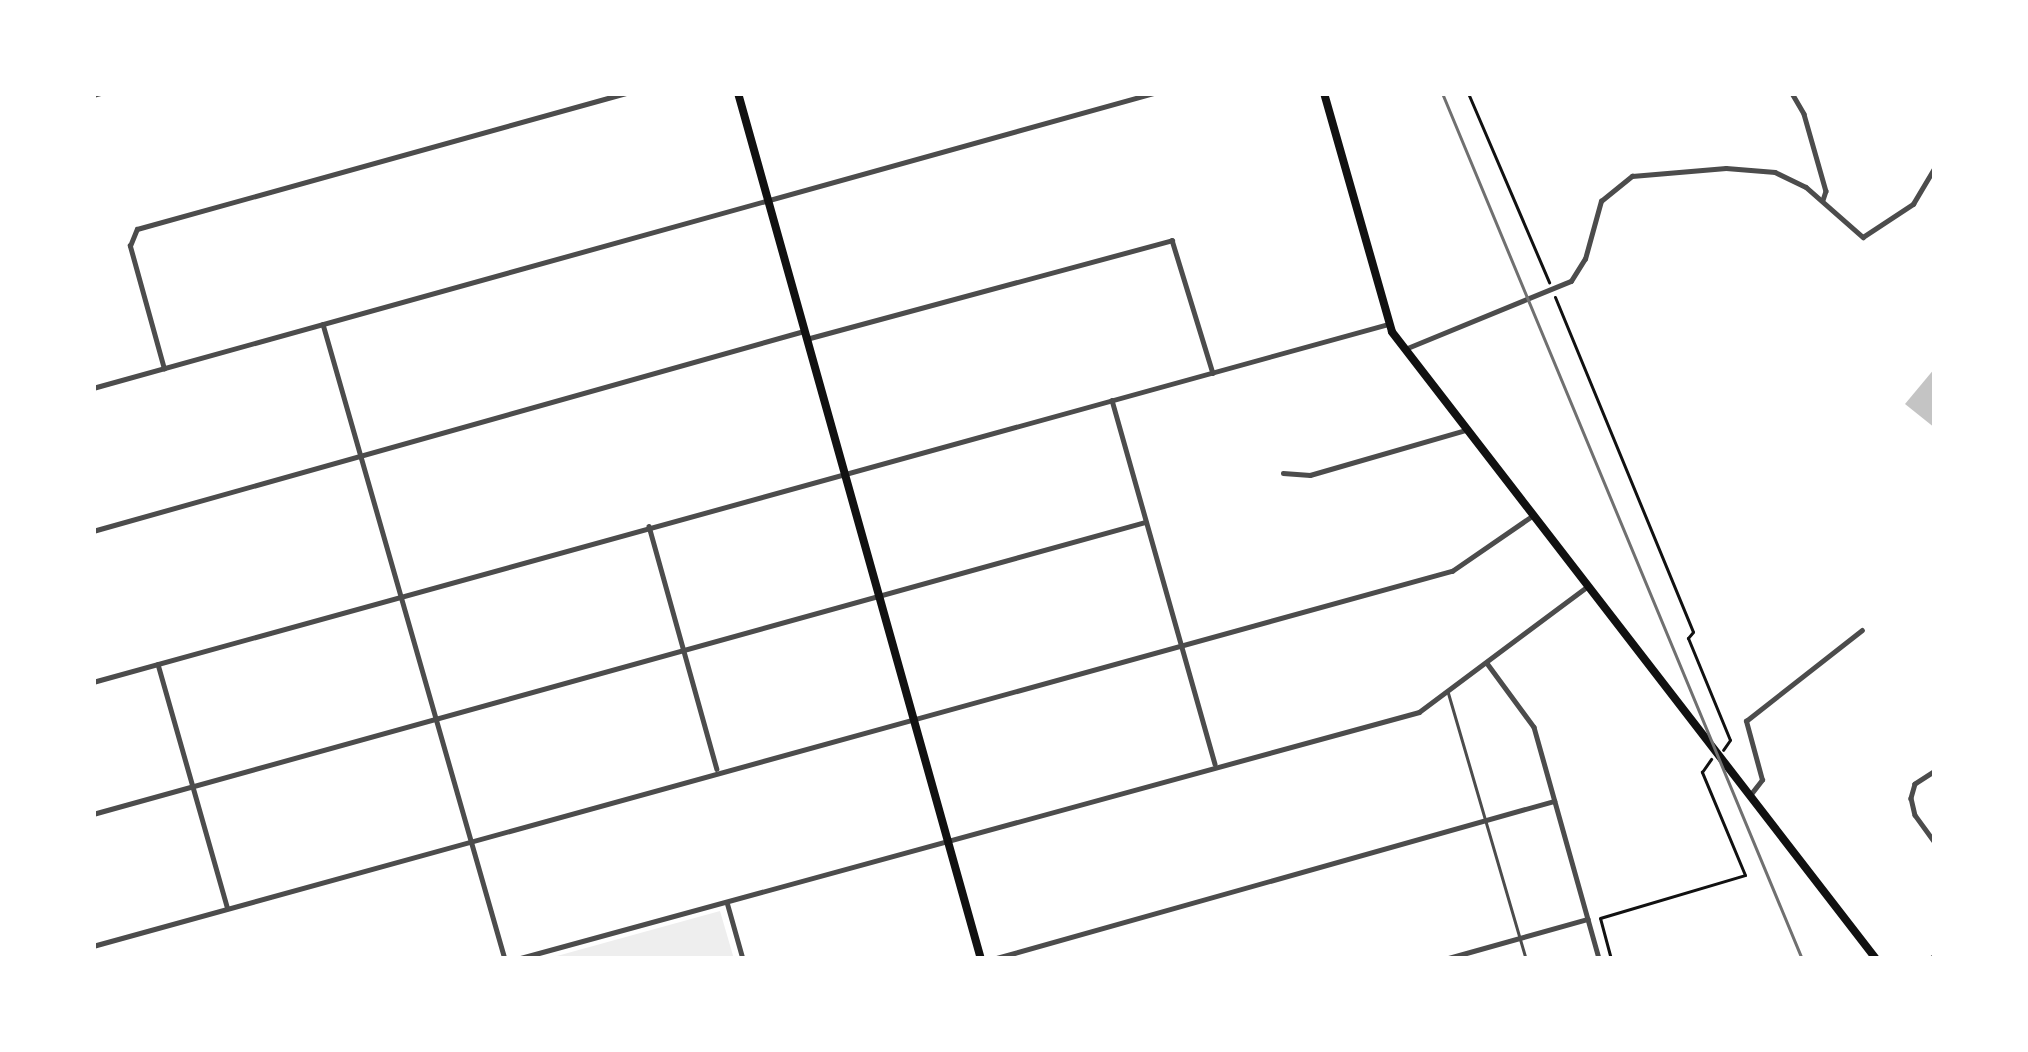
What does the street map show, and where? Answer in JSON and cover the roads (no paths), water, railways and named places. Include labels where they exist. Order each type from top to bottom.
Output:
[{"type":"main road","points":[[738,93],[980,959]]},
{"type":"main road","points":[[1324,93],[1388,325],[1876,959]]},
{"type":"street","points":[[164,369],[130,246],[132,234],[144,226],[626,93]]},
{"type":"street","points":[[93,388],[1154,93]]},
{"type":"street","points":[[1792,93],[1816,156],[1823,200]]},
{"type":"street","points":[[1405,349],[1436,332],[1571,281],[1581,268],[1604,195],[1632,176],[1753,168],[1792,179],[1863,237],[1913,204],[1935,167]]},
{"type":"street","points":[[93,531],[1145,246],[1176,242],[1213,373]]},
{"type":"street","points":[[323,324],[505,959]]},
{"type":"street","points":[[93,682],[1388,325]]},
{"type":"street","points":[[1112,400],[1216,767]]},
{"type":"street","points":[[1283,473],[1310,476],[1466,430]]},
{"type":"street","points":[[93,946],[1452,571],[1532,516]]},
{"type":"street","points":[[93,814],[1145,522]]},
{"type":"street","points":[[649,526],[718,772]]},
{"type":"street","points":[[517,959],[1419,712],[1588,586]]},
{"type":"street","points":[[1749,795],[1762,780],[1746,721],[1862,630]]},
{"type":"street","points":[[1487,663],[1534,727],[1599,959]]},
{"type":"street","points":[[158,664],[227,908]]},
{"type":"street","points":[[1935,771],[1915,784],[1911,798],[1915,815],[1935,842]]},
{"type":"street","points":[[993,959],[1554,801]]},
{"type":"street","points":[[727,902],[743,959]]},
{"type":"street","points":[[1445,959],[1587,919]]},
{"type":"lane","points":[[1448,694],[1526,959]]},
{"type":"railway","points":[[1442,93],[1802,959]]}]
